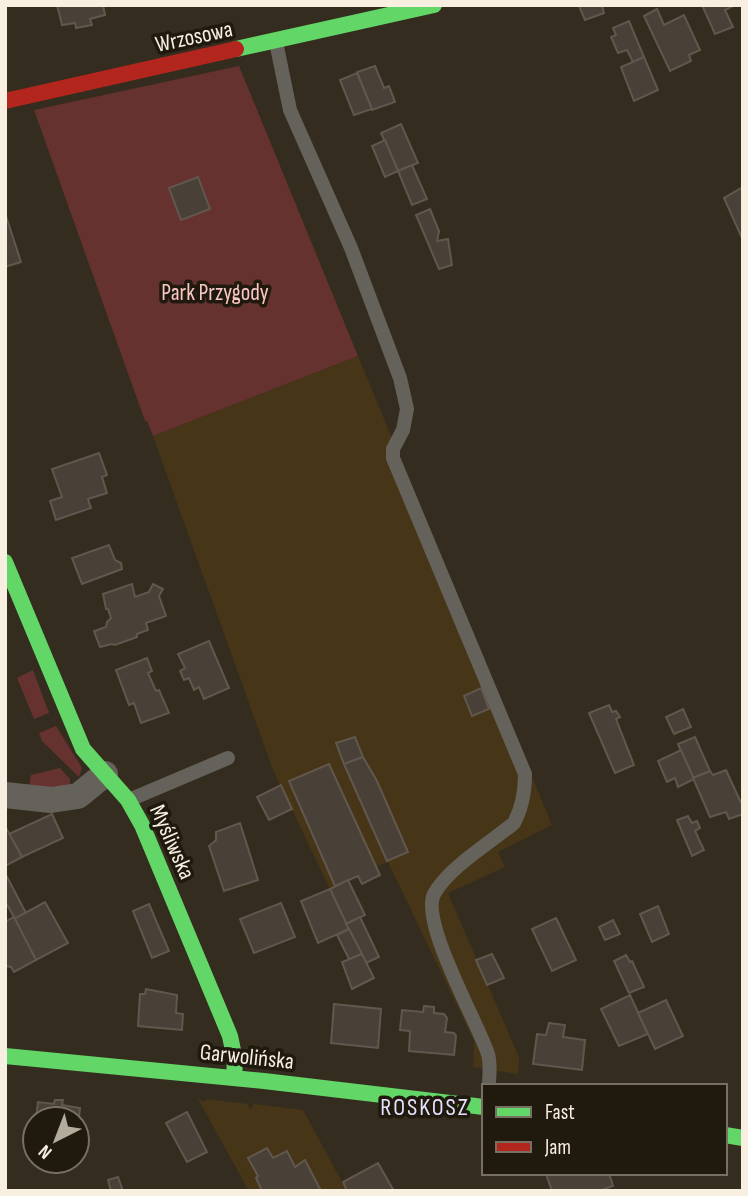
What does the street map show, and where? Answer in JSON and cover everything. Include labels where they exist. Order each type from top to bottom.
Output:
[{"type":"street","name":"Wrzosowa","points":[[5,101],[434,5]]},
{"type":"street","name":"Myśliwska","points":[[5,562],[83,749],[128,800],[142,825],[230,1036],[235,1060],[234,1078]]},
{"type":"street","points":[[5,795],[51,800],[78,796],[104,774]]},
{"type":"street","name":"Garwolińska","points":[[5,1056],[234,1078],[482,1107]]},
{"type":"lane","points":[[276,42],[290,110],[351,248],[400,378],[407,409],[403,430],[393,449],[393,458],[524,774],[525,789],[514,823],[453,872],[431,901],[434,928],[489,1056],[489,1084]]},
{"type":"lane","points":[[128,800],[228,758]]},
{"type":"shaded area","points":[[358,356],[552,825],[498,852],[505,867],[448,893],[519,1057],[518,1074],[473,1067],[474,1041],[388,862],[376,866],[380,875],[362,884],[358,876],[330,889],[273,770],[153,436]]},
{"type":"shaded area","points":[[198,1099],[205,1102],[206,1099],[248,1104],[249,1108],[252,1108],[253,1104],[303,1110],[347,1191],[249,1191]]},
{"type":"green space","name":"Park Przygody","points":[[239,66],[358,356],[153,436],[145,421],[34,110]]},
{"type":"green space","points":[[33,670],[49,713],[34,719],[17,678]]},
{"type":"green space","points":[[56,726],[82,768],[79,777],[42,741],[39,733]]},
{"type":"green space","points":[[60,768],[70,779],[70,786],[61,789],[29,786],[31,775]]},
{"type":"building","points":[[57,5],[103,5],[105,15],[90,19],[92,25],[76,28],[75,23],[62,25]]},
{"type":"building","points":[[602,5],[604,13],[585,20],[579,6]]},
{"type":"building","points":[[702,5],[735,5],[725,10],[733,27],[715,34]]},
{"type":"building","points":[[657,9],[664,25],[684,15],[700,50],[689,55],[691,61],[670,71],[644,16]]},
{"type":"building","points":[[629,21],[644,57],[633,62],[627,50],[618,53],[611,37],[616,35],[613,28]]},
{"type":"building","points":[[644,57],[658,90],[634,101],[621,67]]},
{"type":"building","points":[[375,66],[384,88],[389,86],[395,102],[372,110],[357,72]]},
{"type":"building","points":[[357,73],[372,109],[354,115],[340,80]]},
{"type":"building","points":[[401,124],[418,163],[398,171],[381,133]]},
{"type":"building","points":[[385,140],[398,171],[385,177],[372,146]]},
{"type":"building","points":[[412,165],[427,199],[412,205],[398,171]]},
{"type":"building","points":[[198,177],[210,209],[181,220],[169,188]]},
{"type":"building","points":[[743,187],[743,235],[741,236],[724,198]]},
{"type":"building","points":[[430,209],[439,231],[437,241],[448,239],[452,265],[439,269],[416,215]]},
{"type":"building","points":[[5,213],[21,262],[5,267]]},
{"type":"building","points":[[99,453],[107,475],[102,477],[107,493],[88,499],[91,508],[56,520],[50,501],[62,497],[52,469]]},
{"type":"building","points":[[109,545],[122,569],[82,584],[72,558]]},
{"type":"building","points":[[132,584],[135,597],[149,592],[153,584],[163,589],[159,596],[166,616],[146,623],[148,630],[137,634],[137,637],[100,647],[94,631],[106,627],[111,618],[103,594]]},
{"type":"building","points":[[209,641],[229,688],[204,699],[199,687],[194,690],[189,678],[184,680],[180,671],[185,668],[178,654]]},
{"type":"building","points":[[147,658],[152,671],[148,673],[169,713],[141,723],[134,703],[129,705],[116,670]]},
{"type":"building","points":[[481,688],[489,709],[472,716],[464,696]]},
{"type":"building","points":[[609,705],[612,712],[616,711],[620,717],[616,719],[634,765],[615,773],[589,713]]},
{"type":"building","points":[[683,709],[691,727],[674,734],[666,717]]},
{"type":"building","points":[[355,737],[363,757],[344,764],[336,743]]},
{"type":"building","points":[[695,737],[710,771],[693,778],[678,744]]},
{"type":"building","points":[[681,750],[694,779],[678,787],[675,778],[667,782],[658,761]]},
{"type":"building","points":[[363,757],[377,781],[408,852],[387,861],[344,764]]},
{"type":"building","points":[[329,764],[380,875],[362,884],[358,876],[335,886],[289,781]]},
{"type":"building","points":[[726,770],[743,807],[743,814],[729,819],[726,812],[710,817],[693,778],[710,771],[713,775]]},
{"type":"building","points":[[281,785],[292,809],[269,820],[257,797]]},
{"type":"building","points":[[52,814],[63,838],[22,857],[9,834]]},
{"type":"building","points":[[688,816],[692,823],[697,821],[700,828],[695,831],[704,850],[692,856],[677,820]]},
{"type":"building","points":[[240,823],[258,880],[224,891],[209,846],[216,840],[216,832]]},
{"type":"building","points":[[5,826],[22,857],[7,865],[5,863]]},
{"type":"building","points":[[5,873],[26,913],[15,919],[5,901]]},
{"type":"building","points":[[348,880],[365,915],[346,924],[330,889]]},
{"type":"building","points":[[330,889],[349,929],[318,943],[301,901]]},
{"type":"building","points":[[45,902],[68,943],[36,960],[14,919]]},
{"type":"building","points":[[281,903],[295,937],[254,953],[240,919]]},
{"type":"building","points":[[149,904],[169,951],[152,958],[133,911]]},
{"type":"building","points":[[658,906],[669,934],[652,942],[640,914]]},
{"type":"building","points":[[14,917],[36,960],[14,972],[11,967],[5,966],[5,922]]},
{"type":"building","points":[[360,917],[379,957],[366,963],[346,924]]},
{"type":"building","points":[[556,918],[576,960],[552,971],[532,929]]},
{"type":"building","points":[[613,920],[620,934],[605,940],[599,927]]},
{"type":"building","points":[[349,929],[362,954],[349,959],[337,935]]},
{"type":"building","points":[[362,954],[374,978],[352,989],[342,962]]},
{"type":"building","points":[[492,954],[504,978],[487,985],[476,960]]},
{"type":"building","points":[[626,955],[630,962],[632,961],[644,987],[629,993],[614,961]]},
{"type":"building","points":[[146,989],[177,995],[176,1013],[183,1014],[182,1030],[138,1026],[140,994],[145,994]]},
{"type":"building","points":[[630,995],[648,1034],[619,1046],[601,1009]]},
{"type":"building","points":[[666,1000],[683,1036],[655,1049],[638,1013]]},
{"type":"building","points":[[334,1004],[381,1009],[378,1048],[331,1043]]},
{"type":"building","points":[[424,1006],[434,1007],[434,1013],[444,1014],[447,1018],[445,1032],[454,1033],[456,1036],[454,1055],[409,1051],[410,1031],[400,1030],[402,1010],[423,1012]]},
{"type":"building","points":[[549,1023],[565,1025],[563,1037],[585,1040],[582,1070],[533,1064],[537,1034],[546,1035]]},
{"type":"building","points":[[55,1100],[63,1100],[62,1105],[38,1105],[38,1102],[54,1104]]},
{"type":"building","points":[[187,1112],[207,1152],[187,1162],[166,1123]]},
{"type":"building","points":[[267,1148],[273,1158],[287,1151],[295,1167],[305,1160],[321,1191],[262,1191],[256,1178],[258,1176],[248,1158]]},
{"type":"building","points":[[378,1163],[394,1191],[347,1191],[343,1182]]},
{"type":"building","points":[[546,1175],[610,1175],[613,1186],[599,1191],[552,1191]]},
{"type":"building","points":[[118,1177],[123,1191],[111,1191],[108,1180]]},
{"type":"traffic: fast","points":[[236,49],[434,5]]},
{"type":"traffic: fast","points":[[5,562],[83,749],[128,800],[142,825],[230,1036],[235,1060],[234,1078]]},
{"type":"traffic: fast","points":[[5,1056],[264,1081],[482,1107]]},
{"type":"traffic: fast","points":[[727,1135],[743,1138]]},
{"type":"traffic: jam","points":[[5,101],[236,49]]},
{"type":"district","name":"ROSKOSZ","points":[[425,1107]]}]
